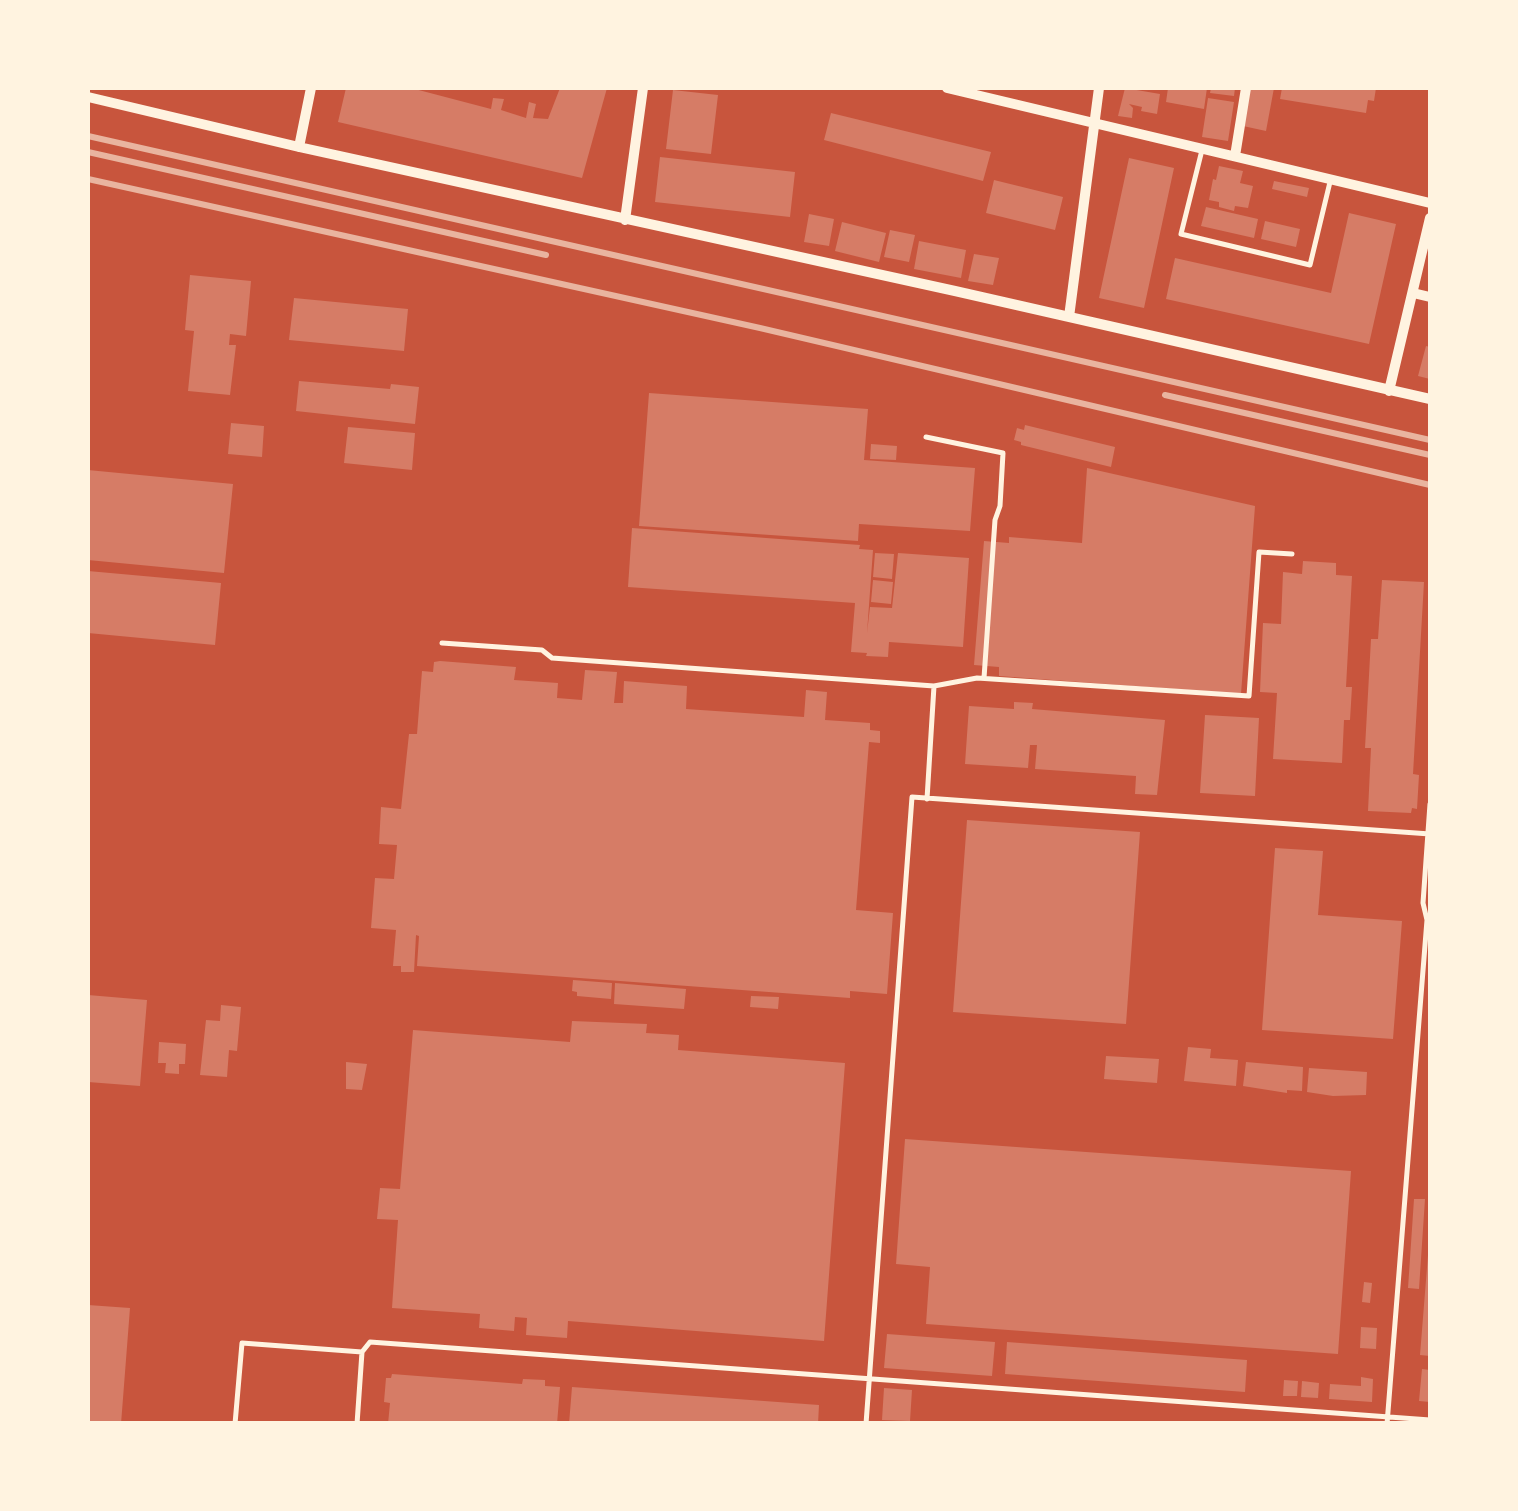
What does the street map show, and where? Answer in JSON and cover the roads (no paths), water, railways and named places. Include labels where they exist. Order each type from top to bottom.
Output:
[{"type":"street","points":[[101,100],[106,88]]},
{"type":"street","points":[[299,147],[311,88]]},
{"type":"street","points":[[625,220],[643,88]]},
{"type":"street","points":[[947,88],[1430,203]]},
{"type":"street","points":[[1069,317],[1100,88]]},
{"type":"street","points":[[1236,156],[1246,88]]},
{"type":"street","points":[[88,96],[299,147],[1430,399]]},
{"type":"street","points":[[1389,390],[1430,218]]},
{"type":"street","points":[[1412,293],[1430,297]]},
{"type":"lane","points":[[1202,148],[1181,234],[1310,264],[1331,179]]},
{"type":"lane","points":[[926,437],[1003,453],[1000,506],[994,520],[984,678]]},
{"type":"lane","points":[[442,643],[542,650],[552,658],[934,686],[984,678],[1249,696],[1259,552],[1292,554]]},
{"type":"lane","points":[[926,798],[934,686]]},
{"type":"lane","points":[[866,1424],[912,798],[1429,834]]},
{"type":"lane","points":[[1387,1420],[1427,920],[1422,903],[1430,804]]},
{"type":"lane","points":[[357,1424],[362,1352],[370,1342],[1387,1420],[1430,1420]]},
{"type":"lane","points":[[235,1424],[242,1343],[362,1352]]},
{"type":"railway","points":[[88,136],[1430,440]]},
{"type":"railway","points":[[88,152],[546,255]]},
{"type":"railway","points":[[88,179],[760,328],[1430,485]]},
{"type":"railway","points":[[1165,395],[1430,455]]}]
